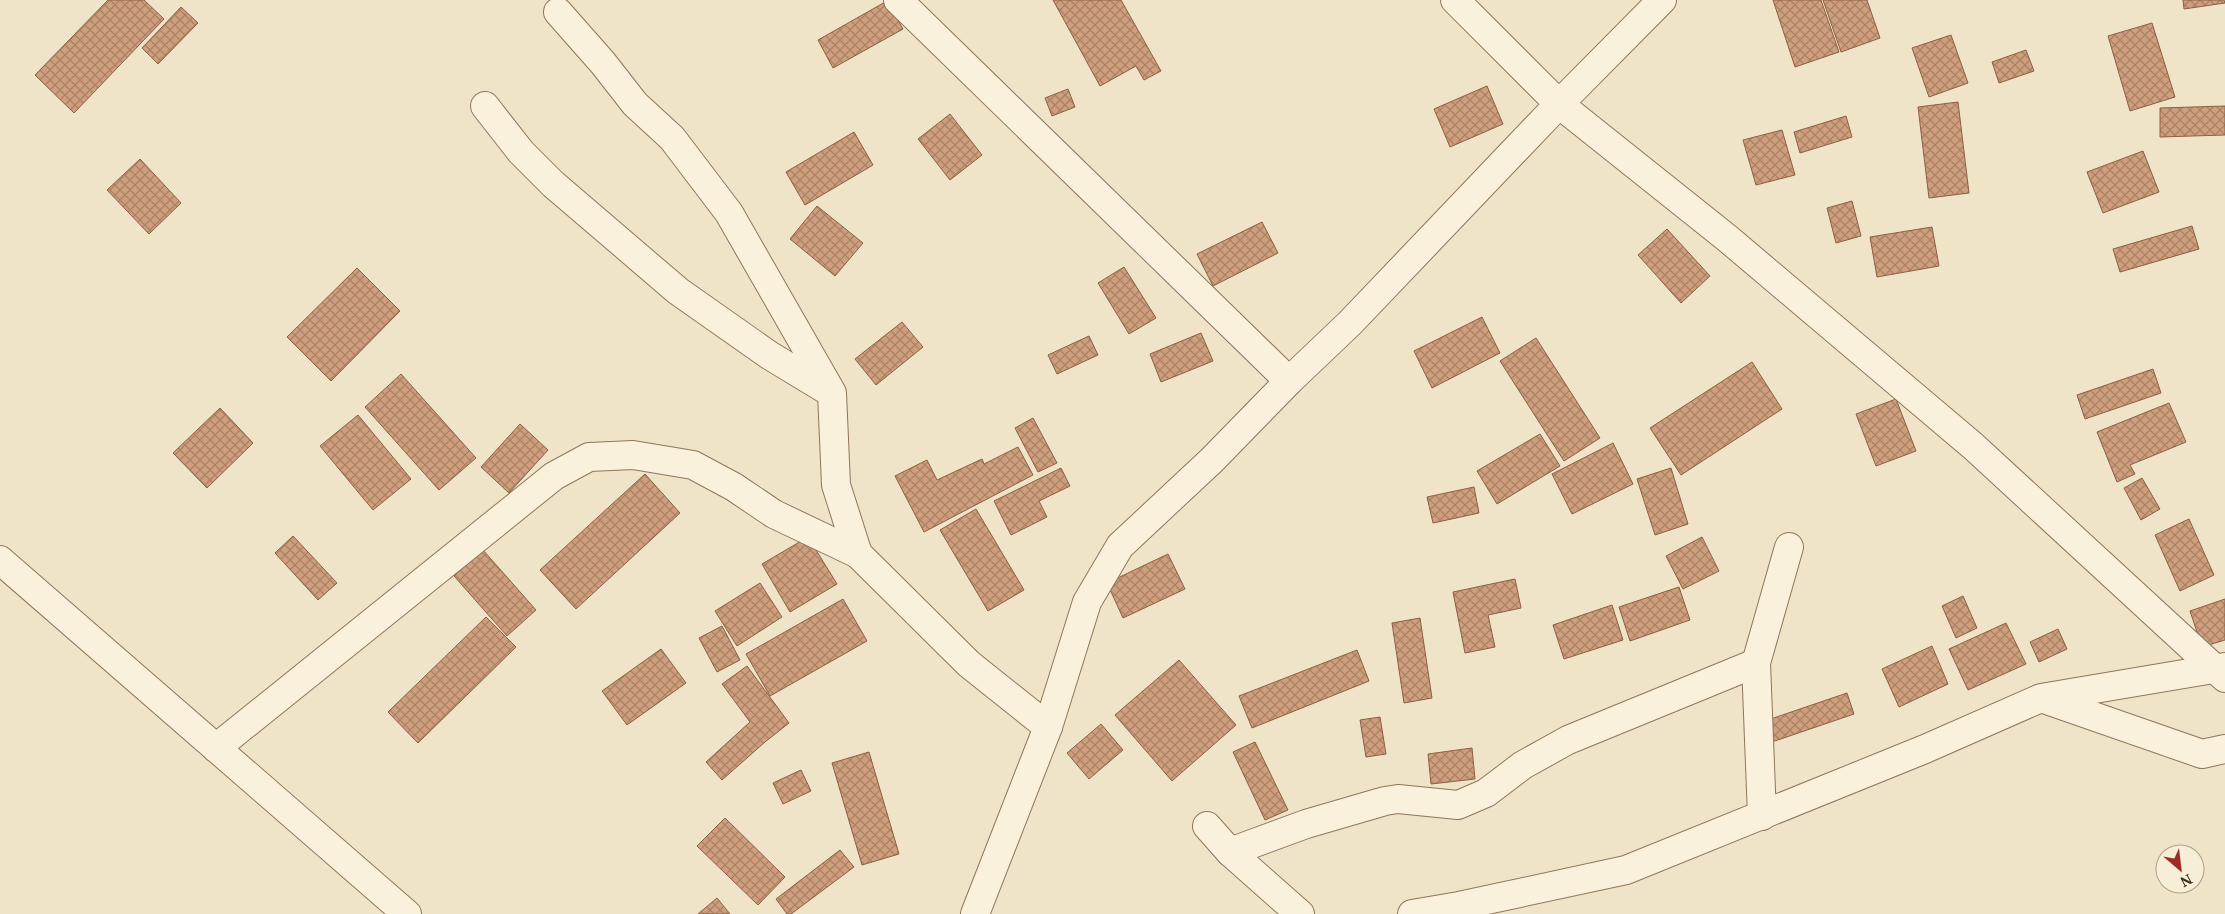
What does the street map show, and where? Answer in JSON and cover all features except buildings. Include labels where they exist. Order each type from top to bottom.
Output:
[{"type":"street","points":[[898,0],[1289,380]]},
{"type":"street","points":[[1456,0],[1559,104],[1727,238],[1973,446],[2222,671]]},
{"type":"street","points":[[975,914],[1048,727],[1087,602],[1120,546],[1212,460],[1289,380],[1350,323],[1559,104],[1662,0]]},
{"type":"street","points":[[558,12],[603,63],[635,104],[672,138],[729,213],[832,393],[836,485],[858,554]]},
{"type":"street","points":[[485,106],[521,152],[553,184],[678,291],[769,355],[832,393]]},
{"type":"street","points":[[216,748],[554,476],[589,457],[633,455],[693,464],[734,487],[774,514],[858,554],[969,664],[1048,727]]},
{"type":"street","points":[[1762,816],[1756,663],[1789,547]]},
{"type":"street","points":[[0,560],[406,914]]},
{"type":"street","points":[[1230,852],[1306,824],[1385,801],[1398,799],[1458,805],[1486,793],[1523,765],[1568,740],[1756,663]]},
{"type":"street","points":[[1412,914],[1459,906],[1626,870],[1762,816],[2041,698],[2222,671]]},
{"type":"street","points":[[2041,698],[2202,754],[2225,749]]},
{"type":"street","points":[[1207,826],[1230,852],[1300,914]]}]
